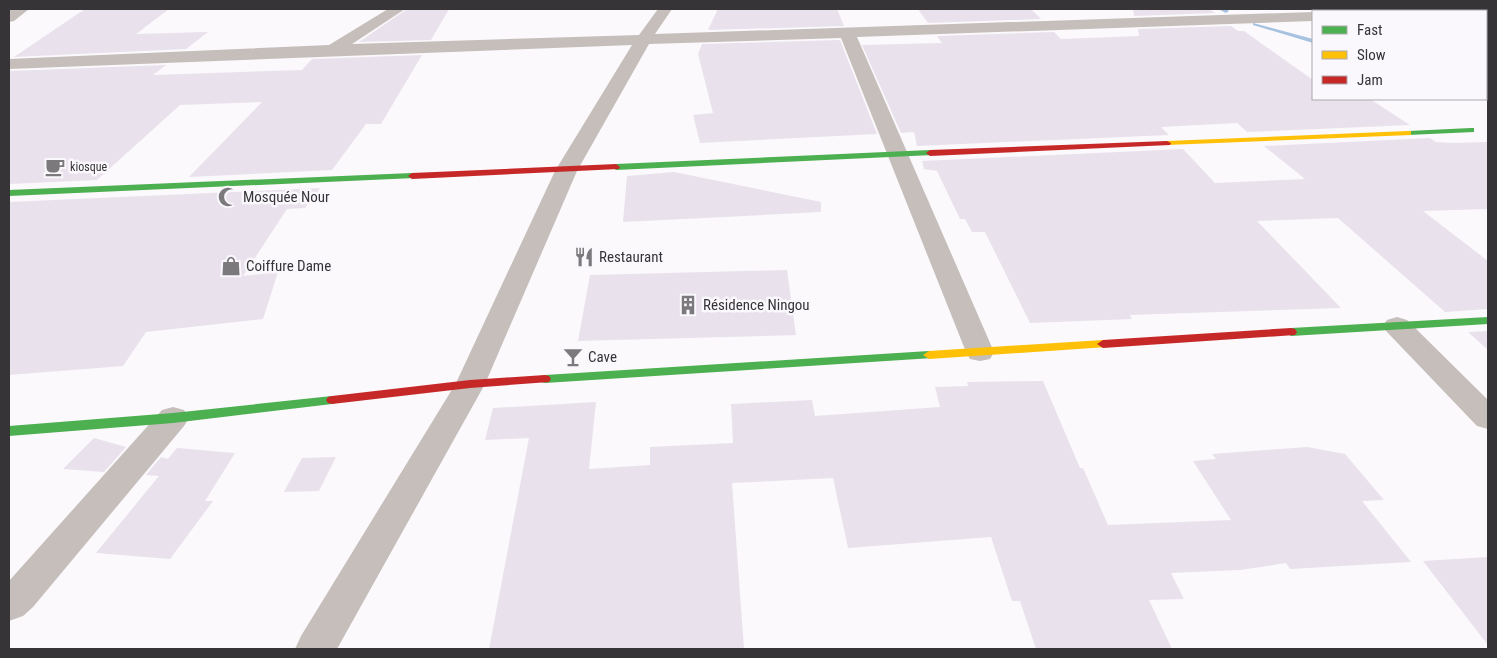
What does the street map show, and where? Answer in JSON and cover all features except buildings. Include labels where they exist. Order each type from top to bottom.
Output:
[{"type":"street","points":[[9,18],[22,9]]},
{"type":"street","points":[[333,50],[398,9]]},
{"type":"street","points":[[315,649],[470,384],[566,171],[644,39],[665,9]]},
{"type":"street","points":[[9,64],[333,50],[1312,17]]},
{"type":"street","points":[[846,33],[980,352]]},
{"type":"street","points":[[9,194],[1471,130]]},
{"type":"street","points":[[9,431],[173,418],[470,384],[1488,320]]},
{"type":"street","points":[[1396,326],[1488,418]]},
{"type":"street","points":[[9,604],[20,595],[173,418]]},
{"type":"waterway","points":[[1221,9],[1226,11]]},
{"type":"waterway","points":[[1255,24],[1312,41]]},
{"type":"traffic: fast","points":[[1408,133],[1471,130]]},
{"type":"traffic: fast","points":[[616,167],[930,153]]},
{"type":"traffic: fast","points":[[9,193],[412,176]]},
{"type":"traffic: fast","points":[[1291,332],[1488,320]]},
{"type":"traffic: fast","points":[[545,379],[929,355]]},
{"type":"traffic: fast","points":[[9,431],[173,418],[332,400]]},
{"type":"traffic: slow","points":[[1167,143],[1408,133]]},
{"type":"traffic: slow","points":[[929,355],[1103,344]]},
{"type":"traffic: jam","points":[[930,153],[1167,143]]},
{"type":"traffic: jam","points":[[412,176],[616,167]]},
{"type":"traffic: jam","points":[[1103,344],[1291,332]]},
{"type":"traffic: jam","points":[[332,400],[470,384],[545,379]]},
{"type":"place","name":"kiosque","points":[[55,167]]},
{"type":"place","name":"Mosquée Nour","points":[[228,197]]},
{"type":"place","name":"Restaurant","points":[[584,257]]},
{"type":"place","name":"Coiffure Dame","points":[[231,266]]},
{"type":"place","name":"Résidence Ningou","points":[[688,305]]},
{"type":"place","name":"Cave","points":[[573,357]]}]
